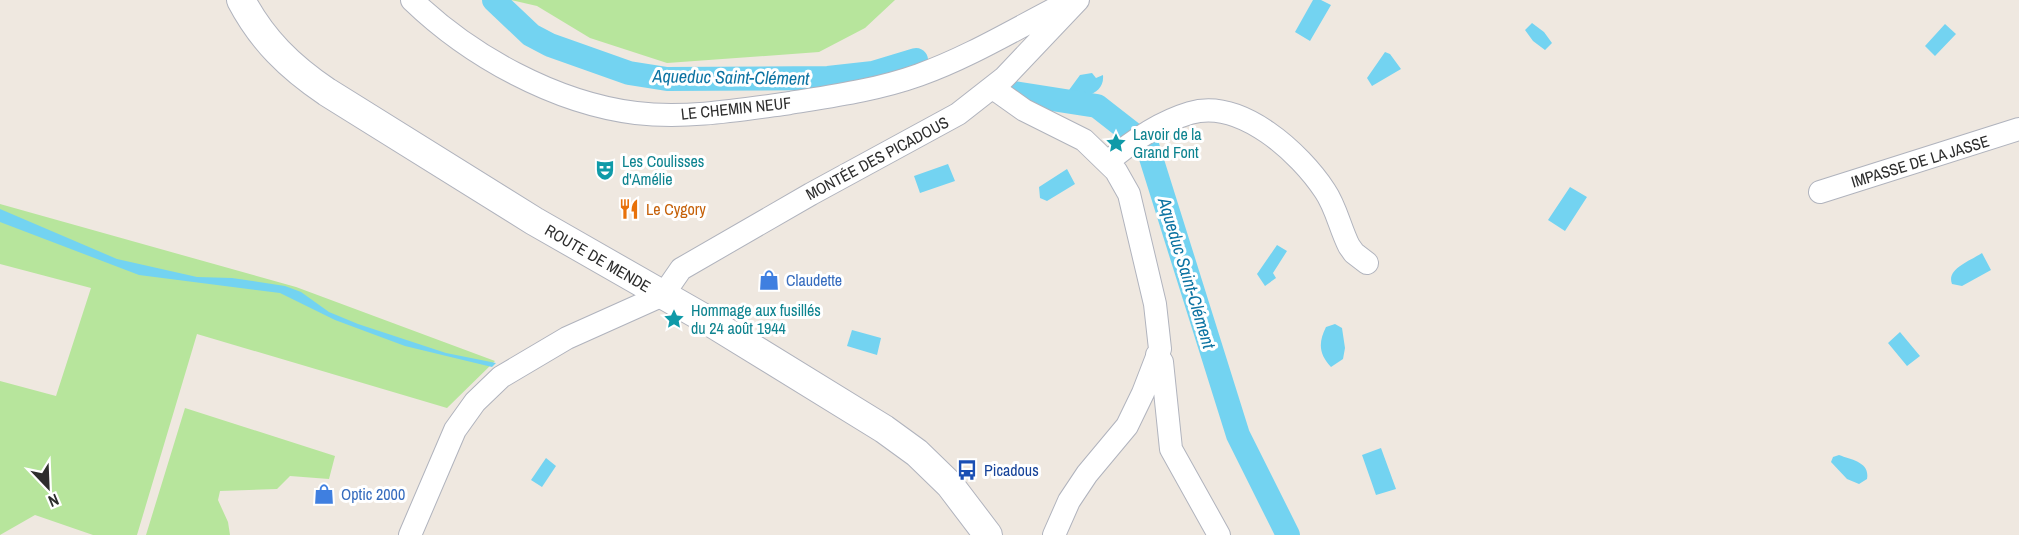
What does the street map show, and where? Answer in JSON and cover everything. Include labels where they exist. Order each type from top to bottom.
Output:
[{"type":"street","name":"ROUTE DE MENDE","points":[[241,0],[267,42],[300,74],[534,221],[719,327],[906,444],[950,485],[988,535]]},
{"type":"street","name":"LE CHEMIN NEUF","points":[[412,0],[446,30],[479,52],[549,88],[616,110],[679,115],[815,99],[892,83],[957,59],[1071,0]]},
{"type":"street","name":"MONTÉE DES PICADOUS","points":[[663,296],[681,268],[952,118],[993,88],[1078,0]]},
{"type":"street","points":[[993,88],[1024,110],[1084,140],[1108,162],[1129,194],[1150,279],[1157,331],[1150,345],[1162,362],[1173,456],[1219,535]]},
{"type":"street","points":[[1108,162],[1142,136],[1191,113],[1216,111],[1234,116],[1274,136],[1308,167],[1326,193],[1349,246],[1367,263]]},
{"type":"street","name":"IMPASSE DE LA JASSE","points":[[1820,192],[2019,129]]},
{"type":"street","points":[[410,535],[455,430],[475,402],[501,377],[567,338],[663,296]]},
{"type":"street","points":[[1054,535],[1069,501],[1087,474],[1132,417],[1157,355]]},
{"type":"green space","points":[[511,0],[895,0],[865,28],[819,52],[667,63],[590,38],[537,6]]},
{"type":"green space","points":[[0,204],[296,287],[495,361],[447,408],[197,334],[137,535],[93,535],[35,515],[0,535],[0,381],[56,396],[91,288],[0,264]]},
{"type":"green space","points":[[185,408],[335,456],[329,479],[290,476],[277,489],[220,491],[218,500],[228,522],[230,535],[146,535]]},
{"type":"water","points":[[1313,0],[1321,0],[1331,5],[1310,41],[1295,32]]},
{"type":"water","points":[[1532,23],[1544,32],[1552,43],[1545,50],[1533,41],[1525,30]]},
{"type":"water","points":[[1945,24],[1956,34],[1935,56],[1925,46]]},
{"type":"water","points":[[1385,52],[1390,54],[1401,69],[1372,86],[1367,78]]},
{"type":"water","points":[[1092,73],[1096,78],[1103,75],[1101,86],[1097,91],[1087,96],[1069,90],[1080,75]]},
{"type":"water","points":[[948,164],[955,181],[920,193],[914,176]]},
{"type":"water","points":[[1067,169],[1075,184],[1047,201],[1040,198],[1039,187]]},
{"type":"water","points":[[1570,187],[1587,197],[1565,231],[1548,220]]},
{"type":"water","points":[[0,209],[117,259],[197,277],[232,278],[285,286],[301,292],[329,312],[358,324],[446,353],[496,363],[492,367],[405,346],[335,320],[280,293],[139,275],[0,222]]},
{"type":"water","points":[[1277,245],[1287,251],[1273,273],[1276,278],[1265,286],[1257,274]]},
{"type":"water","points":[[1982,253],[1991,270],[1962,286],[1952,284],[1952,274],[1966,262]]},
{"type":"water","points":[[1335,324],[1342,328],[1345,348],[1343,359],[1331,367],[1324,358],[1321,343],[1326,327]]},
{"type":"water","points":[[852,330],[881,338],[877,355],[847,346]]},
{"type":"water","points":[[1900,332],[1920,356],[1907,366],[1888,343]]},
{"type":"water","points":[[1381,448],[1396,489],[1376,495],[1362,455]]},
{"type":"water","points":[[1839,455],[1863,465],[1867,479],[1859,484],[1847,479],[1831,462],[1833,457]]},
{"type":"water","points":[[546,458],[556,466],[542,487],[531,480]]},
{"type":"waterway","name":"Aqueduc Saint-Clément","points":[[494,0],[531,35],[550,45],[629,73],[667,79],[828,78],[873,73],[916,60]]},
{"type":"waterway","name":"Aqueduc Saint-Clément","points":[[1014,93],[1097,106],[1147,145],[1238,435],[1288,535]]},
{"type":"place","name":"Lavoir de la Grand Font","points":[[1116,143]]},
{"type":"place","name":"Les Coulisses d'Amélie","points":[[605,170]]},
{"type":"place","name":"Le Cygory","points":[[629,209]]},
{"type":"place","name":"Claudette","points":[[769,280]]},
{"type":"place","name":"Hommage aux fusillés du 24 août 1944","points":[[674,319]]},
{"type":"place","name":"Picadous","points":[[967,470]]},
{"type":"place","name":"Optic 2000","points":[[324,494]]}]
